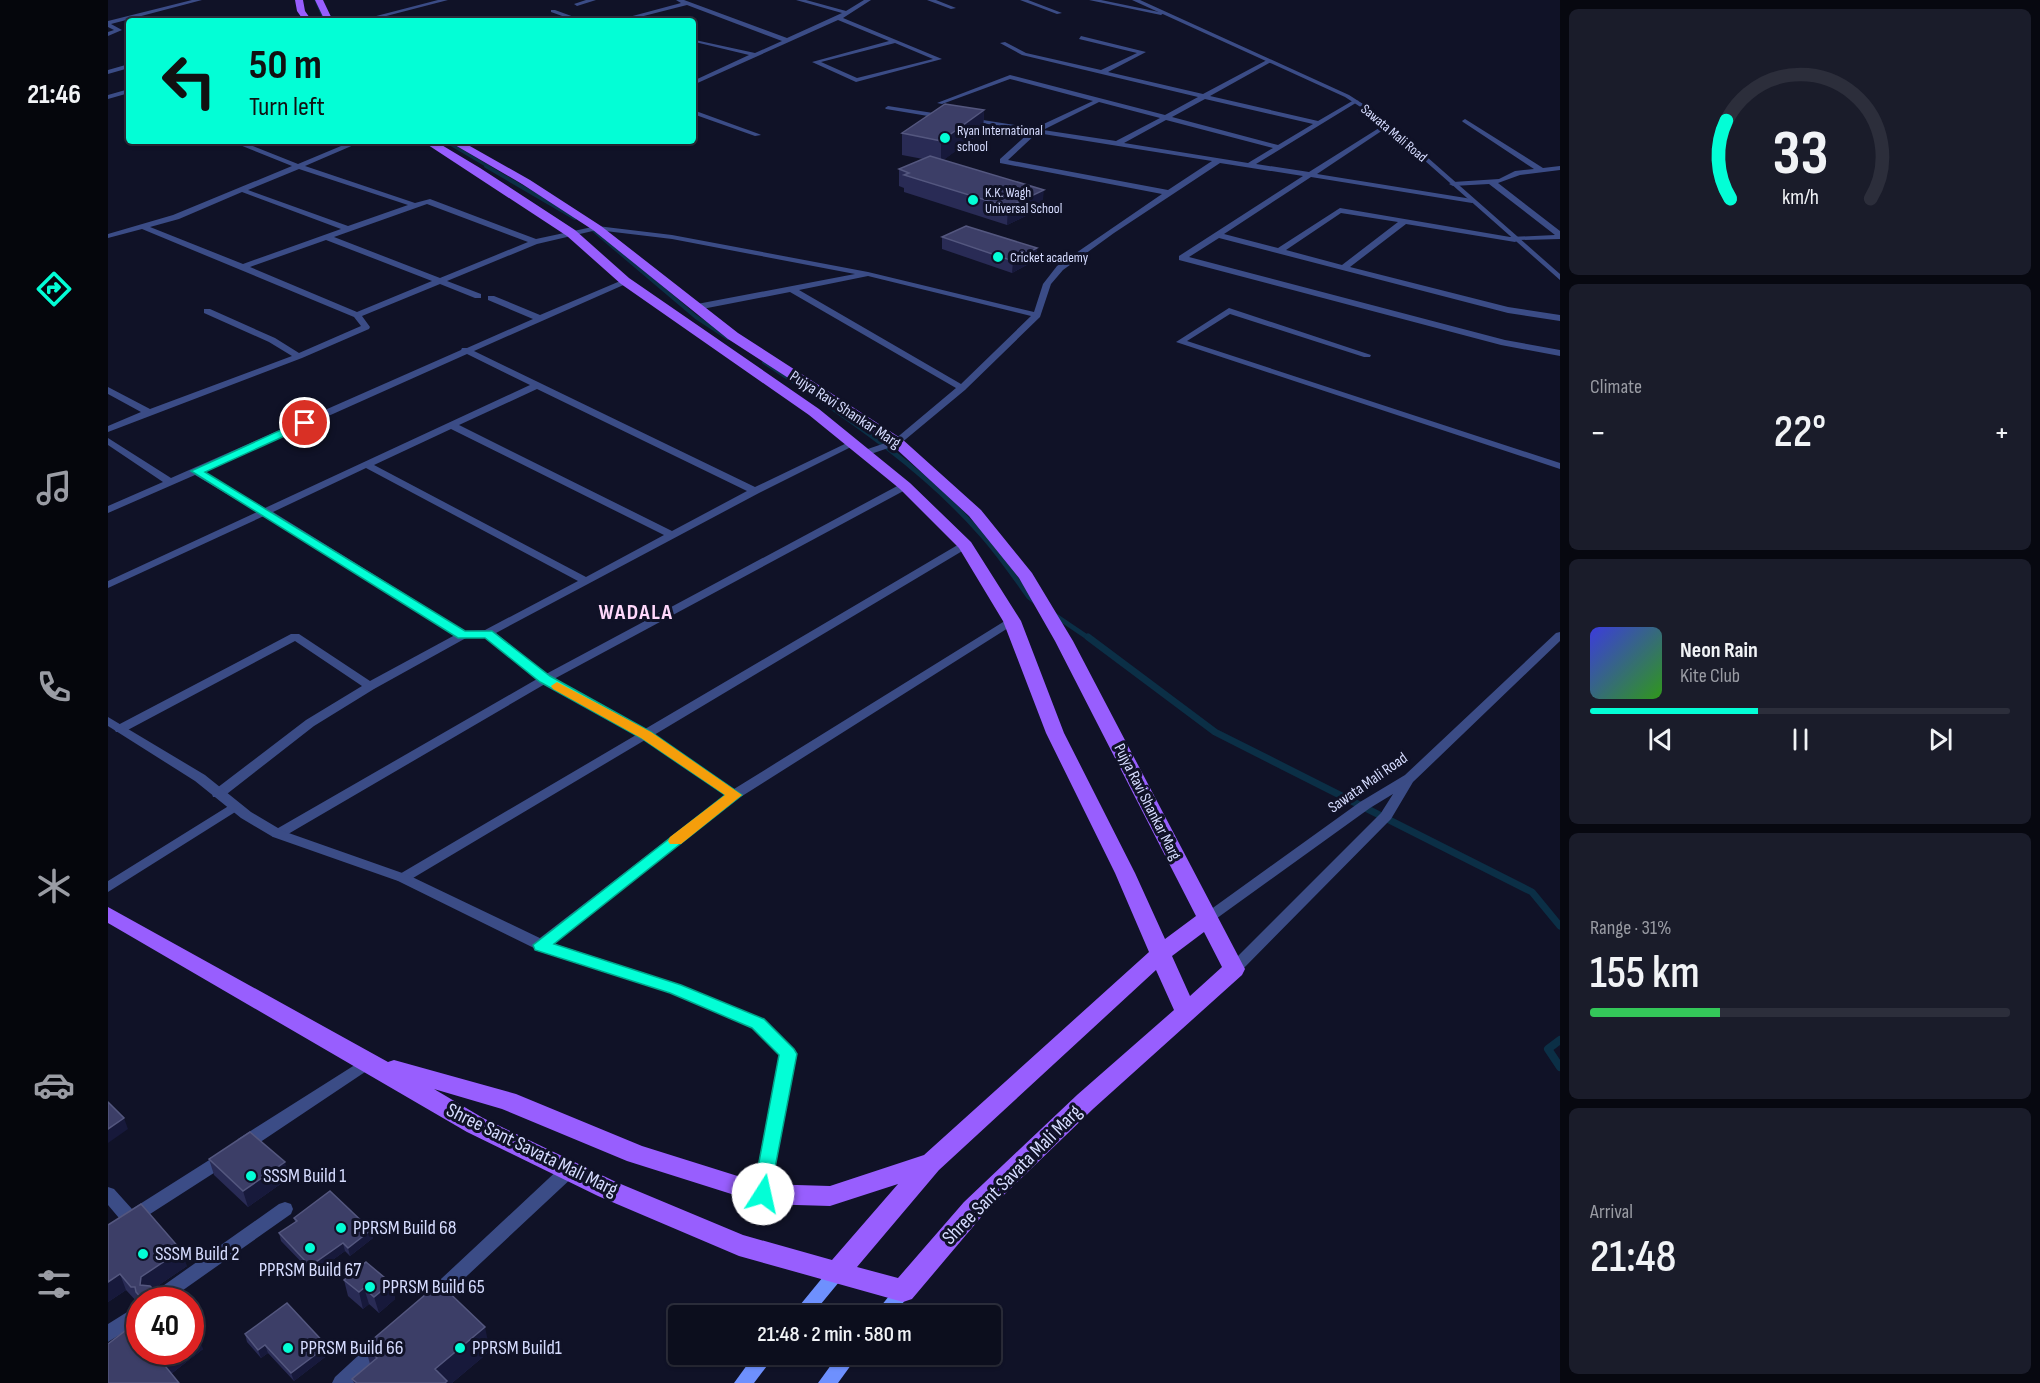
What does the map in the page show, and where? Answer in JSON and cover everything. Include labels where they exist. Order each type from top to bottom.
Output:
[{"type":"main road","points":[[299,0],[301,10],[306,18]]},
{"type":"main road","points":[[319,0],[328,18]]},
{"type":"main road","points":[[432,144],[476,170],[571,233],[625,280],[814,412],[905,486],[965,545],[1012,621],[1055,733],[1125,873],[1185,1010]]},
{"type":"main road","name":"Pujya Ravi Shankar Marg","points":[[458,144],[526,182],[597,228],[750,348],[897,442],[975,513],[1026,576],[1064,641],[1234,969]]},
{"type":"main road","name":"Shree Sant Savata Mali Marg","points":[[108,914],[475,1125],[569,1170],[740,1245],[903,1291],[973,1209],[1185,1010],[1234,969]]},
{"type":"main road","name":"Shree Sant Savata Mali Marg","points":[[369,1062],[508,1101],[636,1154],[763,1194],[830,1196],[932,1162],[1161,953],[1208,918]]},
{"type":"main road","points":[[809,1305],[932,1162]]},
{"type":"main road","points":[[891,1305],[903,1291]]},
{"type":"main road","points":[[743,1383],[758,1365]]},
{"type":"main road","points":[[827,1383],[841,1365]]},
{"type":"street","points":[[131,18],[199,0]]},
{"type":"street","points":[[370,18],[445,0]]},
{"type":"street","points":[[577,4],[593,0]]},
{"type":"street","points":[[679,0],[786,40]]},
{"type":"street","points":[[799,0],[847,13]]},
{"type":"street","points":[[696,82],[838,18],[868,0]]},
{"type":"street","points":[[930,0],[953,8]]},
{"type":"street","points":[[1023,0],[1059,13]]},
{"type":"street","points":[[1092,0],[1161,13]]},
{"type":"street","name":"Sawata Mali Road","points":[[1135,0],[1356,101],[1387,125],[1560,278]]},
{"type":"street","points":[[629,18],[687,3]]},
{"type":"street","points":[[553,11],[573,18]]},
{"type":"street","points":[[838,18],[896,41],[939,59],[856,80],[815,62],[896,41]]},
{"type":"street","points":[[108,24],[126,19]]},
{"type":"street","points":[[108,24],[119,30],[108,34]]},
{"type":"street","points":[[1081,38],[1143,52],[1103,72]]},
{"type":"street","points":[[697,41],[755,54]]},
{"type":"street","points":[[1003,42],[1024,54],[1318,123]]},
{"type":"street","points":[[1117,144],[1269,61]]},
{"type":"street","points":[[108,72],[126,67]]},
{"type":"street","points":[[940,103],[1010,77],[1279,147]]},
{"type":"street","points":[[110,94],[126,91]]},
{"type":"street","points":[[1099,100],[1035,131],[1003,161],[1168,194]]},
{"type":"street","points":[[1249,165],[1356,101]]},
{"type":"street","points":[[888,108],[1472,201]]},
{"type":"street","points":[[696,113],[757,135]]},
{"type":"street","points":[[1466,121],[1541,170]]},
{"type":"street","points":[[1387,125],[1182,258],[1504,343],[1560,353]]},
{"type":"street","points":[[242,144],[414,206]]},
{"type":"street","points":[[108,236],[176,217],[352,144]]},
{"type":"street","points":[[218,794],[310,723],[370,686],[463,635],[488,633],[755,490],[860,448],[897,442],[962,388],[1036,315],[1047,284],[1060,268],[1097,240],[1219,160]]},
{"type":"street","points":[[1453,184],[1500,181],[1518,173],[1560,168]]},
{"type":"street","points":[[1491,182],[1560,236]]},
{"type":"street","points":[[242,190],[348,229]]},
{"type":"street","points":[[243,267],[427,201],[535,242]]},
{"type":"street","points":[[1280,251],[1340,210],[1514,239],[1560,236]]},
{"type":"street","points":[[1343,268],[1405,221]]},
{"type":"street","points":[[108,429],[299,356],[366,327],[357,315],[142,226]]},
{"type":"street","points":[[357,315],[535,242],[597,228],[672,237],[868,274],[1036,315]]},
{"type":"street","points":[[1218,235],[1508,310],[1560,318]]},
{"type":"street","points":[[326,237],[478,297]]},
{"type":"street","points":[[697,307],[868,274]]},
{"type":"street","points":[[108,510],[625,280]]},
{"type":"street","points":[[791,290],[962,388]]},
{"type":"street","points":[[491,298],[539,318]]},
{"type":"street","points":[[207,311],[272,340],[299,356]]},
{"type":"street","points":[[1367,355],[1229,311],[1180,342],[1560,466]]},
{"type":"street","points":[[465,350],[755,490]]},
{"type":"street","points":[[108,585],[537,385]]},
{"type":"street","points":[[108,390],[149,412]]},
{"type":"street","points":[[451,425],[673,535]]},
{"type":"street","points":[[108,441],[171,483]]},
{"type":"street","points":[[366,464],[584,580]]},
{"type":"street","points":[[196,471],[463,635]]},
{"type":"street","points":[[278,834],[545,679],[905,486]]},
{"type":"street","points":[[403,878],[965,545]]},
{"type":"street","points":[[541,945],[734,795],[1012,621]]},
{"type":"street","points":[[488,633],[545,679],[646,735],[734,795]]},
{"type":"street","name":"Sawata Mali Road","points":[[1208,918],[1365,805],[1410,778],[1560,635]]},
{"type":"street","points":[[114,725],[295,636],[370,686]]},
{"type":"street","points":[[114,725],[200,778],[218,794],[278,834],[403,878],[541,945],[676,989],[758,1023],[788,1054],[763,1194]]},
{"type":"street","name":"Shree Sant Savata Mali Marg","points":[[1234,969],[1386,816],[1410,778]]},
{"type":"street","points":[[108,887],[235,806]]},
{"type":"street","points":[[108,1234],[369,1062]]},
{"type":"street","points":[[420,1309],[569,1170]]},
{"type":"street","points":[[108,1194],[131,1219]]},
{"type":"street","points":[[174,1287],[285,1209]]},
{"type":"street","points":[[108,1334],[126,1322]]},
{"type":"street","points":[[341,1383],[394,1334]]},
{"type":"building","points":[[945,104],[984,110],[941,141],[902,133]]},
{"type":"building","points":[[930,156],[1044,190],[1008,207],[904,175],[909,173],[899,169]]},
{"type":"building","points":[[966,226],[1037,248],[1013,261],[942,237]]},
{"type":"building","points":[[108,1102],[124,1118],[108,1129]]},
{"type":"building","points":[[250,1132],[285,1162],[243,1191],[209,1159]]},
{"type":"building","points":[[330,1191],[371,1230],[348,1248],[343,1243],[310,1266],[279,1233],[297,1221],[294,1218]]},
{"type":"building","name":"SSSM Build 2","points":[[141,1204],[181,1250],[141,1277],[140,1285],[151,1287],[131,1287],[120,1274],[108,1282],[108,1225]]},
{"type":"building","points":[[366,1262],[391,1283],[374,1297],[364,1288],[359,1292],[344,1280]]},
{"type":"building","points":[[439,1283],[485,1327],[435,1369],[447,1381],[445,1383],[357,1383],[352,1379],[377,1358],[365,1346]]},
{"type":"building","name":"PPRSM Build 66","points":[[287,1303],[327,1346],[291,1373],[265,1345],[258,1350],[245,1334]]},
{"type":"building","points":[[126,1330],[126,1365],[164,1365],[179,1383],[108,1383],[108,1344]]},
{"type":"waterway","points":[[316,0],[324,18]]},
{"type":"waterway","points":[[450,144],[489,167]]},
{"type":"waterway","points":[[486,166],[575,218]]},
{"type":"waterway","points":[[591,228],[696,317],[728,338]]},
{"type":"waterway","points":[[764,362],[785,376]]},
{"type":"waterway","points":[[783,374],[888,448],[937,489],[982,535],[1029,597],[1037,603]]},
{"type":"waterway","points":[[1053,614],[1090,639]]},
{"type":"waterway","points":[[1088,637],[1215,732],[1532,892],[1560,926]]},
{"type":"waterway","points":[[1560,1040],[1548,1049],[1560,1067]]},
{"type":"slow traffic","points":[[557,686],[646,735],[734,795],[676,841]]},
{"type":"place","name":"Ryan International school","points":[[945,138]]},
{"type":"place","name":"K.K. Wagh Universal School","points":[[973,200]]},
{"type":"place","name":"Cricket academy","points":[[998,257]]},
{"type":"place","name":"SSSM Build 1","points":[[251,1176]]},
{"type":"place","name":"PPRSM Build 68","points":[[341,1228]]},
{"type":"place","name":"PPRSM Build 67","points":[[310,1248]]},
{"type":"place","name":"SSSM Build 2","points":[[143,1254]]},
{"type":"place","name":"PPRSM Build 65","points":[[370,1287]]},
{"type":"place","name":"PPRSM Build 66","points":[[288,1348]]},
{"type":"place","name":"PPRSM Build1","points":[[460,1348]]},
{"type":"district","name":"WADALA","points":[[636,612]]},
{"type":"route","points":[[305,423],[196,471],[311,539],[463,635],[488,633],[545,679],[646,735],[734,795],[541,945],[676,989],[758,1023],[788,1054],[763,1194]]}]
